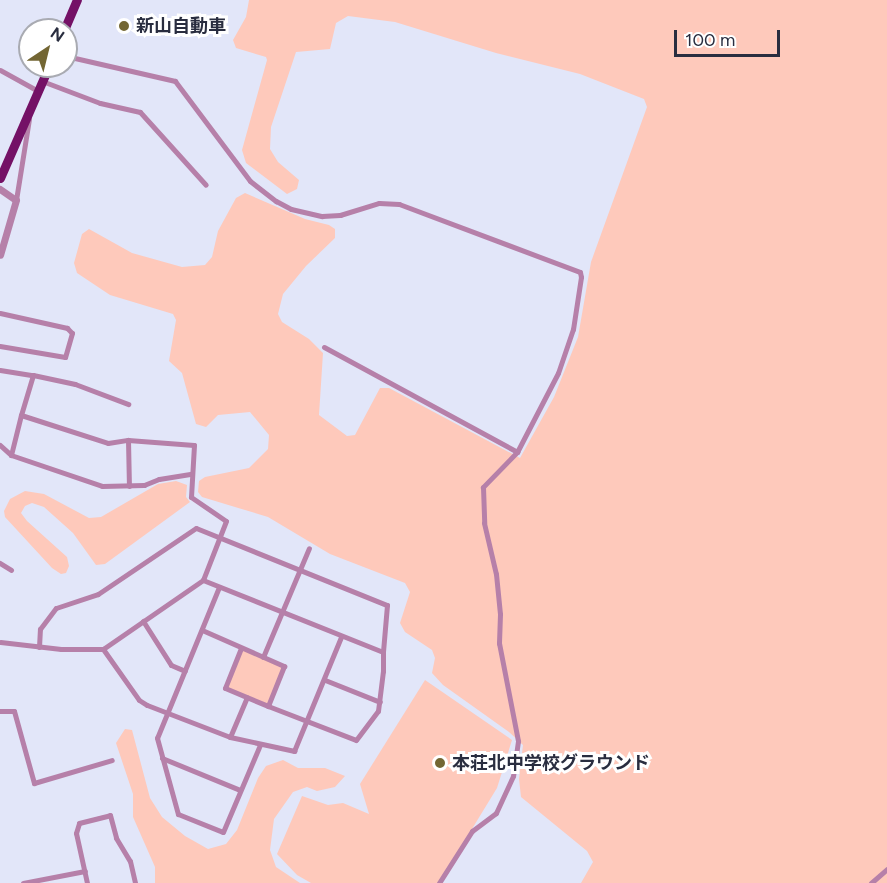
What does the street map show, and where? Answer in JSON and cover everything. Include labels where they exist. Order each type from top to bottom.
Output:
[{"type":"highway","points":[[69,18],[77,0]]},
{"type":"highway","points":[[0,178],[43,78]]},
{"type":"street","points":[[78,59],[175,81],[250,181],[261,191],[291,209],[322,216],[340,215],[379,203],[399,204],[579,272],[579,302],[568,350],[538,415],[517,452],[483,488],[481,506],[496,574],[500,614],[499,643],[518,741],[513,776],[496,813],[472,831],[439,883]]},
{"type":"street","points":[[0,70],[38,92]]},
{"type":"street","points":[[42,81],[100,103],[131,108],[140,112],[206,185]]},
{"type":"street","points":[[0,255],[16,200],[32,106]]},
{"type":"street","points":[[0,189],[16,200]]},
{"type":"street","points":[[0,314],[67,328],[72,333],[64,357],[0,346]]},
{"type":"street","points":[[324,346],[517,452]]},
{"type":"street","points":[[0,370],[75,384],[128,404]]},
{"type":"street","points":[[11,455],[33,375]]},
{"type":"street","points":[[0,642],[61,650],[103,649],[202,580],[226,521],[191,497],[194,445],[128,440],[108,443],[21,414]]},
{"type":"street","points":[[128,440],[129,486]]},
{"type":"street","points":[[0,445],[11,455],[102,486],[129,486],[192,474]]},
{"type":"street","points":[[39,647],[40,628],[56,608],[98,594],[196,528],[299,572],[387,605],[380,702],[372,720],[356,740],[225,688],[241,648]]},
{"type":"street","points":[[263,657],[309,548]]},
{"type":"street","points":[[0,563],[11,570]]},
{"type":"street","points":[[202,580],[383,652]]},
{"type":"street","points":[[219,587],[157,738],[178,814],[223,832],[260,745]]},
{"type":"street","points":[[143,621],[171,666],[185,671]]},
{"type":"street","points":[[202,630],[284,666],[268,706]]},
{"type":"street","points":[[103,649],[139,700],[166,713],[230,736],[260,745],[294,751],[308,722],[341,637]]},
{"type":"street","points":[[325,680],[380,702]]},
{"type":"street","points":[[230,736],[247,697]]},
{"type":"street","points":[[0,711],[14,711],[34,783],[112,760]]},
{"type":"street","points":[[162,758],[240,790]]},
{"type":"street","points":[[87,883],[76,833],[79,823],[110,816],[116,838],[130,861],[135,883]]},
{"type":"street","points":[[871,883],[887,869]]},
{"type":"street","points":[[23,883],[85,871]]},
{"type":"shaded area","points":[[249,0],[887,0],[887,883],[581,883],[593,862],[587,851],[521,797],[519,779],[523,745],[509,732],[443,685],[432,673],[435,658],[432,650],[405,632],[400,623],[410,592],[405,583],[330,554],[268,517],[202,497],[198,492],[199,481],[205,477],[249,468],[268,449],[269,435],[250,412],[218,415],[206,427],[196,424],[182,373],[169,361],[176,320],[173,314],[110,295],[77,273],[74,263],[82,234],[89,229],[132,253],[182,267],[205,265],[212,257],[218,231],[236,198],[245,193],[305,219],[329,225],[335,229],[335,238],[306,266],[283,294],[278,314],[282,322],[309,339],[323,353],[319,415],[347,436],[355,435],[380,388],[389,388],[520,458],[554,397],[578,337],[591,262],[647,107],[644,99],[580,74],[496,53],[395,22],[348,16],[336,23],[330,49],[296,52],[271,127],[270,149],[278,162],[299,180],[297,189],[287,194],[246,163],[242,150],[267,60],[266,57],[236,48],[233,40],[246,17]]},
{"type":"shaded area","points":[[176,481],[187,485],[186,497],[190,502],[105,564],[96,565],[73,533],[44,507],[32,503],[25,506],[21,513],[27,521],[67,557],[69,566],[66,573],[61,574],[52,568],[5,517],[4,511],[10,499],[25,491],[44,494],[89,518],[101,517],[158,484]]},
{"type":"shaded area","points":[[241,648],[284,666],[267,706],[224,688]]},
{"type":"shaded area","name":"本荘北中学校グラウンド","points":[[425,680],[512,740],[497,788],[439,883],[311,883],[297,875],[277,854],[302,796],[328,805],[343,803],[369,814],[360,784]]},
{"type":"shaded area","points":[[125,729],[132,730],[150,798],[162,817],[185,836],[208,849],[226,844],[237,830],[258,778],[266,766],[283,760],[298,768],[325,768],[345,776],[335,787],[317,791],[307,787],[293,792],[274,819],[270,850],[276,867],[300,883],[155,883],[155,867],[133,817],[133,794],[116,743]]},
{"type":"place","name":"新山自動車","points":[[124,26]]},
{"type":"place","name":"本荘北中学校グラウンド","points":[[440,763]]}]
